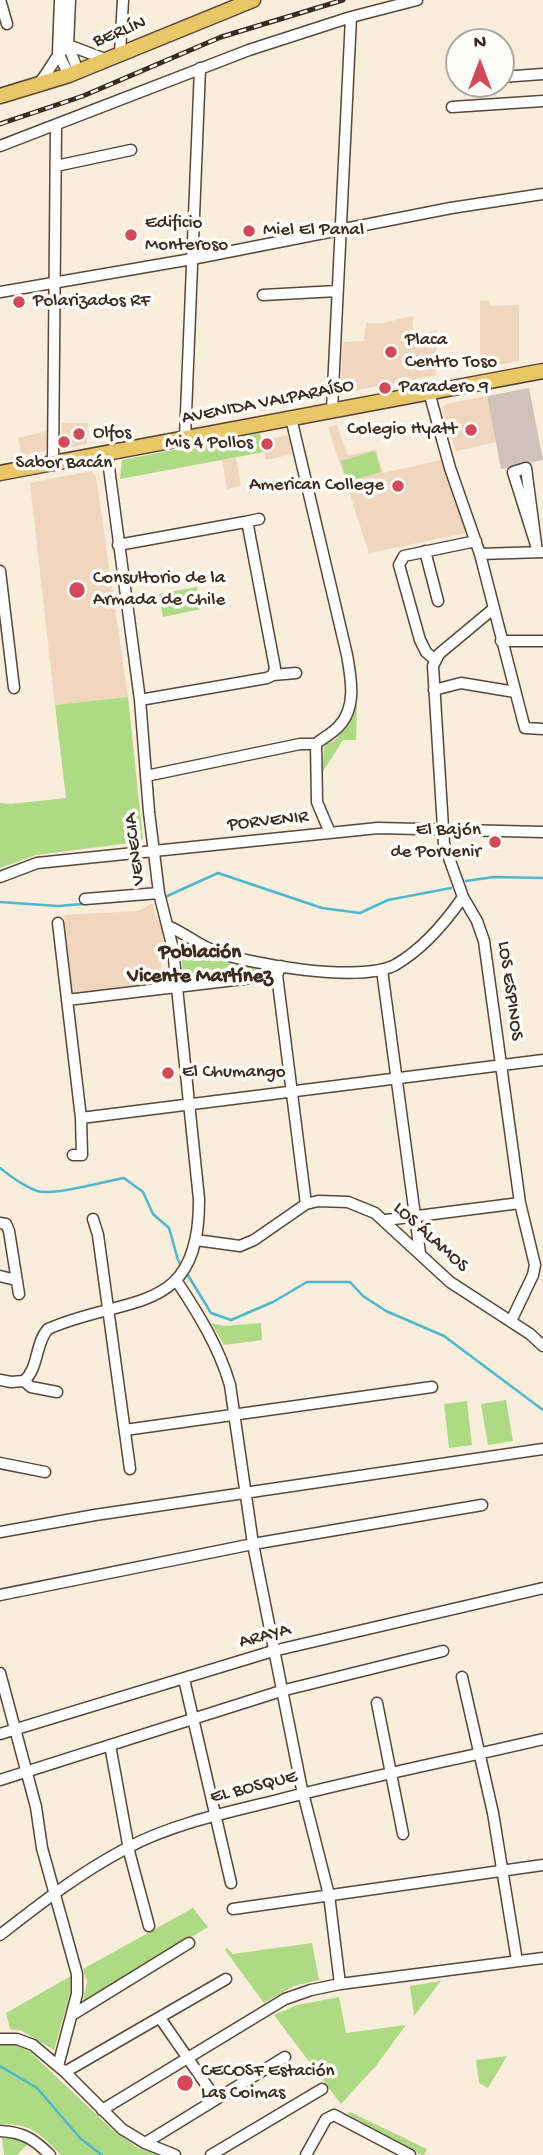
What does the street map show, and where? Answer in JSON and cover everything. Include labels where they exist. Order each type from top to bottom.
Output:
[{"type":"main road","name":"BERLÍN","points":[[0,96],[73,73],[249,1]]},
{"type":"main road","name":"AVENIDA VALPARAÍSO","points":[[0,473],[543,371]]},
{"type":"street","points":[[60,0],[63,49],[73,73]]},
{"type":"street","points":[[37,86],[63,49],[70,0]]},
{"type":"street","points":[[120,52],[123,0]]},
{"type":"street","points":[[0,146],[249,50],[351,17],[417,0]]},
{"type":"street","points":[[2,2],[7,24]]},
{"type":"street","points":[[332,410],[351,17]]},
{"type":"street","points":[[63,49],[105,60]]},
{"type":"street","points":[[185,438],[200,68]]},
{"type":"street","points":[[515,76],[543,74]]},
{"type":"street","points":[[452,107],[543,101]]},
{"type":"street","points":[[53,463],[56,126]]},
{"type":"street","points":[[56,166],[131,150]]},
{"type":"street","points":[[0,292],[543,194]]},
{"type":"street","points":[[263,295],[337,291]]},
{"type":"street","points":[[429,392],[450,468],[480,554],[525,728],[543,729]]},
{"type":"street","points":[[146,776],[300,744],[316,744],[338,728],[346,717],[351,690],[347,655],[291,418]]},
{"type":"street","name":"VENECIA","points":[[107,453],[139,700],[159,893],[170,927],[178,988],[199,1199],[196,1240]]},
{"type":"street","points":[[526,468],[528,481],[539,550],[513,472],[526,468]]},
{"type":"street","points":[[118,545],[259,519]]},
{"type":"street","points":[[245,522],[248,526],[275,668],[274,675]]},
{"type":"street","points":[[476,541],[404,556],[399,565],[420,640],[426,652],[435,660],[493,610]]},
{"type":"street","points":[[480,554],[539,550]]},
{"type":"street","points":[[425,551],[438,601]]},
{"type":"street","points":[[0,571],[14,688]]},
{"type":"street","points":[[501,641],[543,641]]},
{"type":"street","name":"LOS ESPINOS","points":[[435,660],[434,690],[444,844],[463,897],[477,921],[484,942],[520,1203],[535,1265],[533,1275],[510,1321]]},
{"type":"street","points":[[139,700],[296,673]]},
{"type":"street","points":[[434,690],[461,683],[515,692]]},
{"type":"street","points":[[316,744],[317,802],[330,833]]},
{"type":"street","name":"PORVENIR","points":[[0,877],[37,863],[378,828],[543,832]]},
{"type":"street","points":[[85,899],[159,893]]},
{"type":"street","points":[[67,1000],[178,988],[279,971],[382,970],[395,965],[423,944],[454,911],[463,897]]},
{"type":"street","points":[[58,923],[81,1118],[82,1155],[73,1155]]},
{"type":"street","points":[[170,927],[212,950],[279,971]]},
{"type":"street","points":[[382,970],[420,1253]]},
{"type":"street","points":[[24,1381],[31,1372],[43,1334],[48,1329],[148,1300],[178,1278],[196,1240],[240,1246],[254,1240],[306,1204],[279,971]]},
{"type":"street","points":[[81,1118],[543,1060]]},
{"type":"street","name":"LOS ÁLAMOS","points":[[306,1204],[348,1202],[376,1213],[450,1282],[530,1334],[543,1346]]},
{"type":"street","points":[[386,1220],[520,1203]]},
{"type":"street","points":[[93,1219],[98,1235],[130,1469]]},
{"type":"street","points":[[2,1222],[9,1231],[19,1294]]},
{"type":"street","points":[[0,1276],[16,1280]]},
{"type":"street","points":[[178,1278],[225,1367],[273,1651],[303,1794],[329,1895],[340,1984]]},
{"type":"street","points":[[0,1380],[24,1381],[31,1387],[57,1392]]},
{"type":"street","points":[[125,1430],[432,1387]]},
{"type":"street","points":[[0,1532],[94,1515],[543,1449]]},
{"type":"street","points":[[0,1463],[45,1472]]},
{"type":"street","points":[[0,1595],[253,1544],[482,1505]]},
{"type":"street","name":"ARAYA","points":[[0,1734],[273,1651],[543,1588]]},
{"type":"street","points":[[0,1780],[281,1691],[443,1651]]},
{"type":"street","points":[[0,1673],[2,1691],[36,1807],[42,1848],[77,1974],[77,1994],[61,2069]]},
{"type":"street","points":[[462,1677],[504,1870],[517,1961]]},
{"type":"street","points":[[184,1679],[232,1883]]},
{"type":"street","points":[[377,1703],[403,1834]]},
{"type":"street","name":"EL BOSQUE","points":[[0,1935],[55,1892],[129,1846],[216,1815],[543,1739]]},
{"type":"street","points":[[110,1745],[129,1846],[149,1926]]},
{"type":"street","points":[[233,1909],[543,1866]]},
{"type":"street","points":[[72,2015],[189,1943]]},
{"type":"street","points":[[102,2110],[285,1998],[340,1984],[543,1958]]},
{"type":"street","points":[[61,2069],[160,2018],[226,1979]]},
{"type":"street","points":[[160,2018],[216,2099]]},
{"type":"street","points":[[0,2027],[1,2039],[17,2039],[33,2045],[122,2129],[145,2143],[175,2155]]},
{"type":"street","points":[[145,2143],[285,2057]]},
{"type":"street","points":[[211,2155],[322,2089]]},
{"type":"street","points":[[308,2154],[326,2119],[339,2116],[410,2155]]},
{"type":"street","points":[[0,2131],[32,2138],[50,2155]]},
{"type":"shaded area","points":[[480,301],[489,301],[490,306],[519,305],[519,361],[480,368]]},
{"type":"shaded area","points":[[413,316],[412,335],[437,330],[436,375],[343,393],[343,342],[364,341],[366,323],[383,323]]},
{"type":"shaded area","points":[[529,388],[543,460],[501,469],[487,396]]},
{"type":"shaded area","name":"Colegio Hyatt","points":[[487,396],[496,442],[456,451],[442,408],[446,404]]},
{"type":"shaded area","points":[[62,423],[88,423],[87,444],[65,449],[62,446]]},
{"type":"shaded area","name":"American College","points":[[337,425],[348,456],[376,449],[383,473],[441,460],[466,533],[369,553],[328,427]]},
{"type":"shaded area","points":[[47,431],[45,451],[22,455],[18,438]]},
{"type":"shaded area","points":[[288,435],[292,454],[266,460],[262,441]]},
{"type":"shaded area","points":[[236,458],[241,486],[227,489],[222,460]]},
{"type":"shaded area","name":"Consultorio de la Armada de Chile","points":[[91,471],[96,477],[128,697],[55,705],[30,483]]},
{"type":"shaded area","points":[[153,903],[155,915],[161,924],[166,959],[161,962],[162,982],[72,994],[64,915],[138,911]]},
{"type":"green space","points":[[260,433],[264,452],[120,479],[122,460]]},
{"type":"green space","points":[[375,451],[381,472],[347,482],[341,461]]},
{"type":"green space","points":[[197,587],[201,609],[163,617],[159,594]]},
{"type":"green space","points":[[128,697],[143,839],[139,842],[36,855],[0,868],[0,803],[66,798],[55,705]]},
{"type":"green space","points":[[357,705],[356,740],[343,740],[322,773],[324,748],[346,727]]},
{"type":"green space","points":[[187,943],[206,956],[263,970],[191,980],[183,976],[181,945]]},
{"type":"green space","points":[[211,1323],[224,1326],[261,1323],[262,1340],[224,1345]]},
{"type":"green space","points":[[506,1400],[513,1441],[488,1445],[481,1404]]},
{"type":"green space","points":[[467,1401],[472,1445],[449,1448],[444,1404]]},
{"type":"green space","points":[[193,1908],[208,1927],[82,2005],[87,1982],[83,1969]]},
{"type":"green space","points":[[312,1943],[319,1980],[294,1986],[264,2003],[225,1950],[227,1948],[233,1954]]},
{"type":"green space","points":[[71,1976],[70,1994],[54,2050],[22,2031],[10,2029],[6,2013]]},
{"type":"green space","points":[[441,1981],[414,2016],[410,1986]]},
{"type":"green space","points":[[339,1997],[346,2033],[406,2025],[375,2067],[341,2104],[274,2015],[297,2005]]},
{"type":"green space","points":[[11,2044],[28,2050],[116,2133],[138,2148],[158,2155],[61,2155],[34,2131],[11,2124],[0,2124],[0,2045]]},
{"type":"green space","points":[[507,2056],[488,2088],[479,2083],[476,2060]]},
{"type":"green space","points":[[350,2112],[427,2149],[424,2155],[347,2114]]},
{"type":"green space","points":[[2,2137],[29,2143],[17,2155],[4,2155]]},
{"type":"waterway","points":[[165,897],[218,873],[322,908],[360,913],[388,900],[451,888]]},
{"type":"waterway","points":[[466,881],[494,877],[543,878]]},
{"type":"waterway","points":[[0,902],[58,906],[158,898]]},
{"type":"waterway","points":[[0,1168],[27,1187],[45,1192],[124,1178],[143,1192],[153,1214],[169,1228],[182,1267]]},
{"type":"waterway","points":[[186,1272],[211,1313],[231,1320],[273,1302],[307,1282],[350,1282],[363,1296],[386,1311],[444,1336],[543,1410]]},
{"type":"waterway","points":[[0,2066],[37,2088],[81,2139],[102,2155]]},
{"type":"railway","points":[[0,124],[83,96],[221,37],[343,0]]},
{"type":"place","name":"Miel El Panal","points":[[249,231]]},
{"type":"place","name":"Edificio Monteroso","points":[[131,235]]},
{"type":"place","name":"Polarizados RF","points":[[19,302]]},
{"type":"place","name":"Placa Centro Toso","points":[[391,352]]},
{"type":"place","name":"Paradero 9","points":[[385,388]]},
{"type":"place","name":"Colegio Hyatt","points":[[471,430]]},
{"type":"place","name":"Olfos","points":[[79,434]]},
{"type":"place","name":"Sabor Bacán","points":[[64,442]]},
{"type":"place","name":"Mis 4 Pollos","points":[[267,444]]},
{"type":"place","name":"American College","points":[[398,486]]},
{"type":"place","name":"Consultorio de la Armada de Chile","points":[[77,590]]},
{"type":"place","name":"El Bajón de Porvenir","points":[[495,842]]},
{"type":"place","name":"El Chumango","points":[[168,1073]]},
{"type":"place","name":"CECOSF Estación Las Coimas","points":[[185,2083]]},
{"type":"district","name":"Población Vicente Martínez","points":[[200,966]]}]
